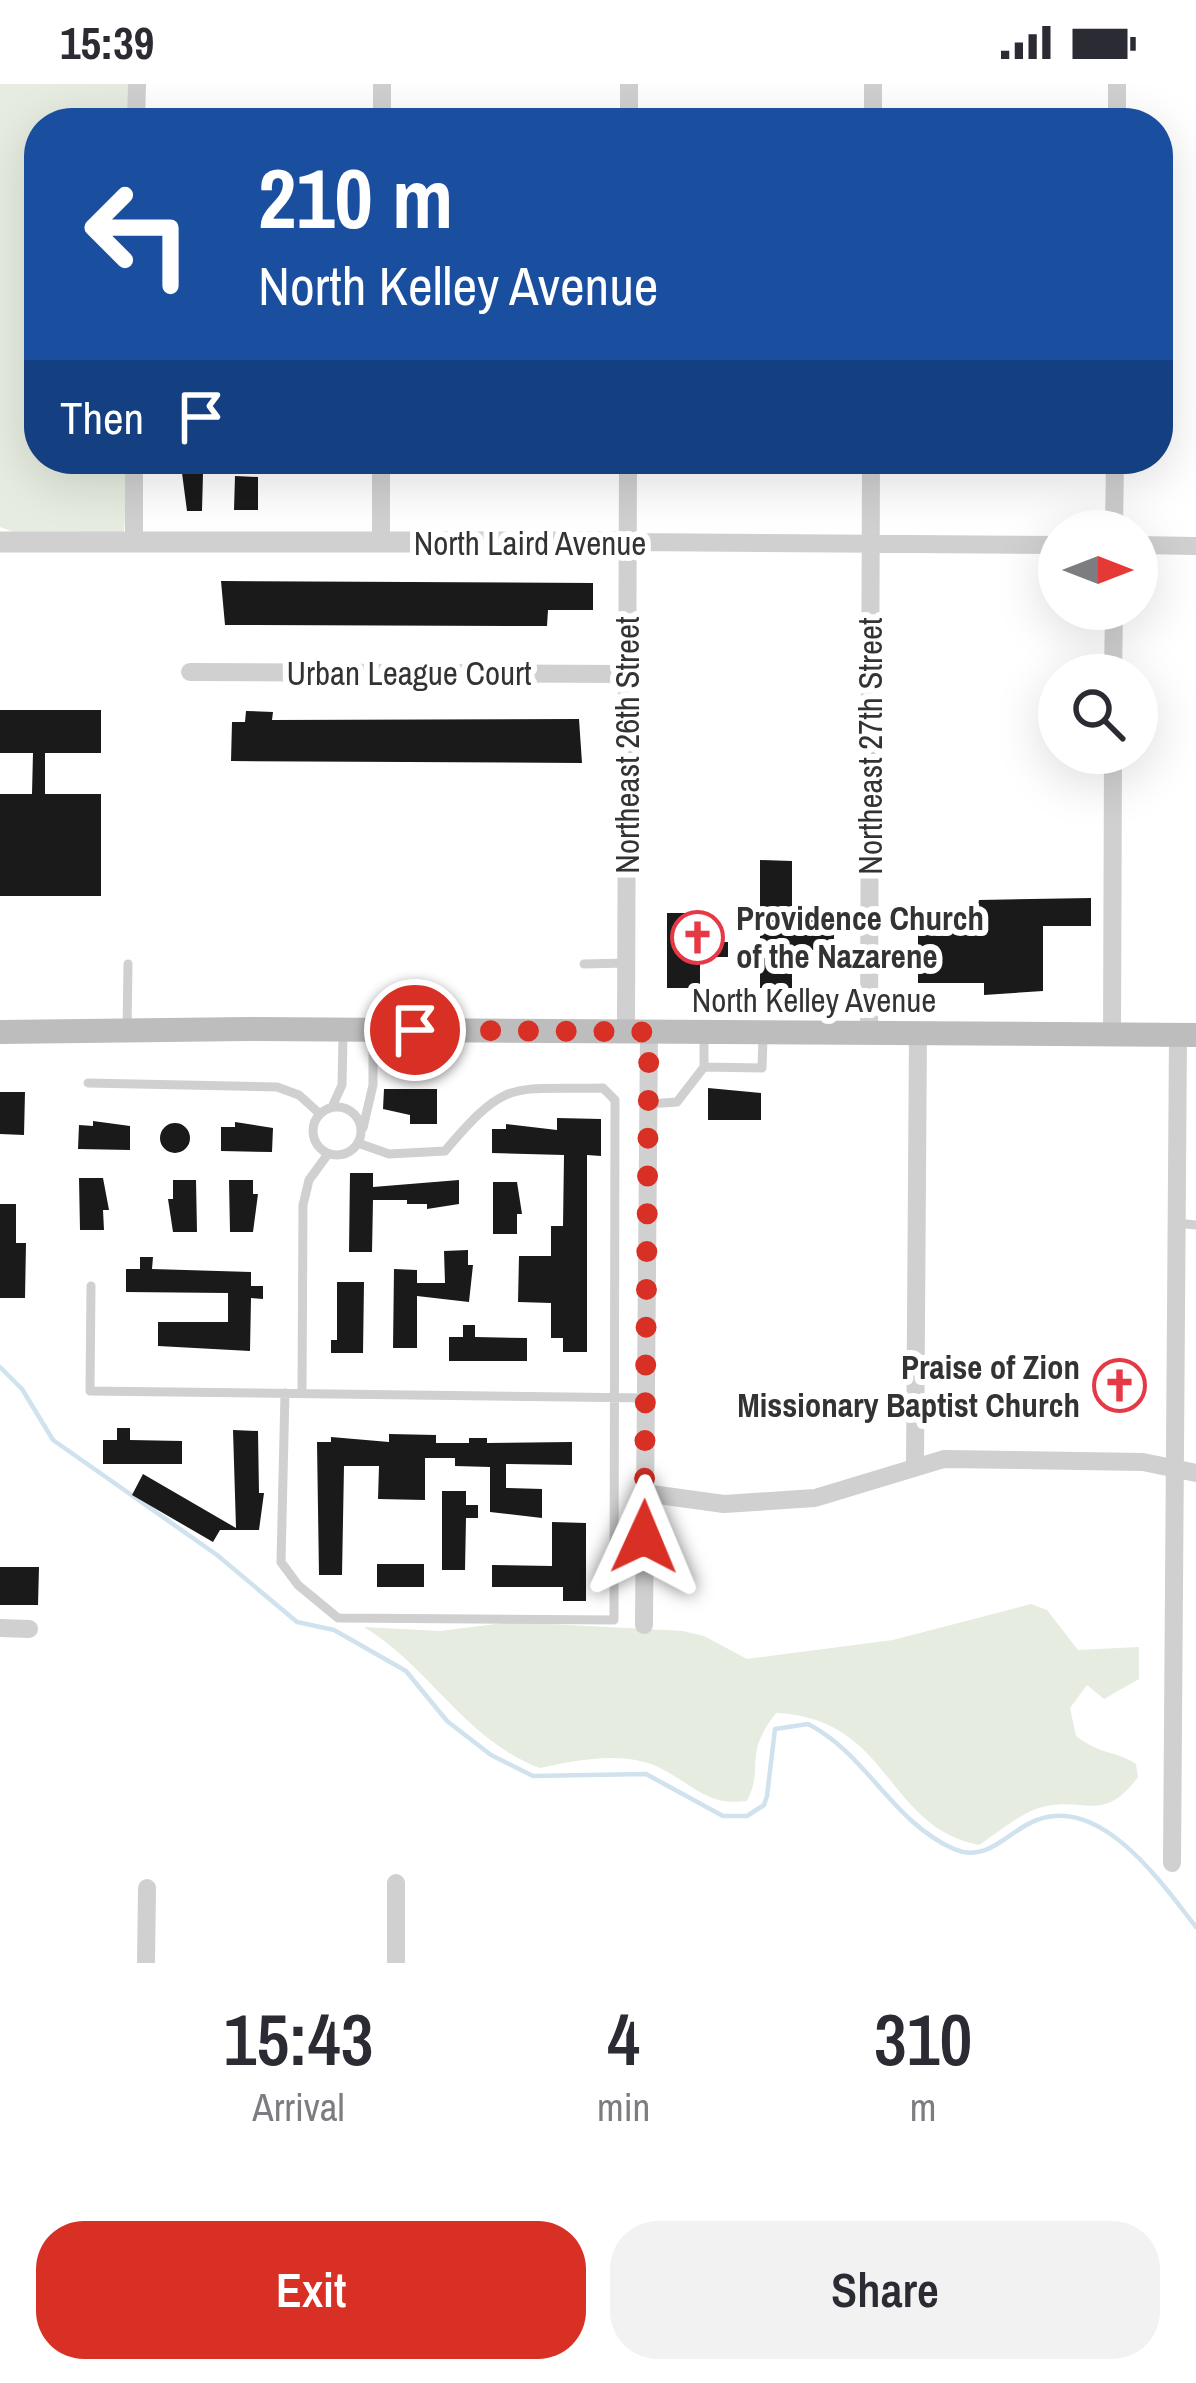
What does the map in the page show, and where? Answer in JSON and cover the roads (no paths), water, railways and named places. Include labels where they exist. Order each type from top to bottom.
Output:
[{"type":"main road","name":"North Kelley Avenue","points":[[0,1032],[343,1029],[1187,1035]]},
{"type":"street","points":[[134,474],[134,542]]},
{"type":"street","points":[[381,474],[381,543]]},
{"type":"street","name":"Northeast 26th Street","points":[[628,474],[626,963],[648,1104],[644,1625]]},
{"type":"street","name":"Northeast 27th Street","points":[[869,1033],[871,474]]},
{"type":"street","points":[[1114,510],[1115,474]]},
{"type":"street","name":"North Laird Avenue","points":[[0,542],[1038,545]]},
{"type":"street","points":[[1158,545],[1196,546]]},
{"type":"street","name":"Urban League Court","points":[[190,673],[628,674]]},
{"type":"street","points":[[1112,1035],[1113,774]]},
{"type":"street","points":[[915,1465],[918,1033]]},
{"type":"street","points":[[1172,1863],[1175,1465],[1186,1224],[1187,1035]]},
{"type":"street","points":[[644,1493],[724,1504],[771,1503],[845,1493],[915,1465],[960,1459],[1175,1465],[1196,1473]]},
{"type":"street","points":[[0,1628],[29,1629]]},
{"type":"street","points":[[396,1882],[396,1963]]},
{"type":"street","points":[[146,1963],[147,1888]]},
{"type":"lane","points":[[584,964],[626,963]]},
{"type":"lane","points":[[127,1033],[128,964]]},
{"type":"lane","points":[[343,1029],[342,1085],[332,1107],[320,1114],[313,1136],[328,1154],[343,1156],[360,1138],[373,1085],[373,1030]]},
{"type":"lane","points":[[648,1104],[677,1102],[704,1066],[704,1032]]},
{"type":"lane","points":[[704,1066],[763,1068],[763,1032]]},
{"type":"lane","points":[[88,1083],[277,1087],[320,1114]]},
{"type":"lane","points":[[285,1393],[281,1562],[298,1586],[338,1618],[614,1620],[615,1100],[603,1088],[513,1090],[486,1102],[445,1151],[389,1154],[360,1138],[353,1113],[332,1107]]},
{"type":"lane","points":[[302,1393],[303,1205],[308,1180],[328,1154]]},
{"type":"lane","points":[[91,1286],[90,1391],[646,1398]]},
{"type":"waterway","points":[[0,1367],[22,1389],[53,1440],[217,1555],[297,1622],[334,1630],[406,1671],[447,1721],[491,1755],[533,1776],[646,1774],[723,1816],[747,1816],[764,1805],[767,1796],[775,1729],[808,1724],[847,1752],[913,1822],[954,1849],[988,1849],[1037,1820],[1061,1816],[1085,1820],[1128,1848],[1196,1927]]},
{"type":"place","name":"Providence Church of the Nazarene","points":[[697,937]]},
{"type":"place","name":"Praise of Zion Missionary Baptist Church","points":[[1119,1386]]}]
